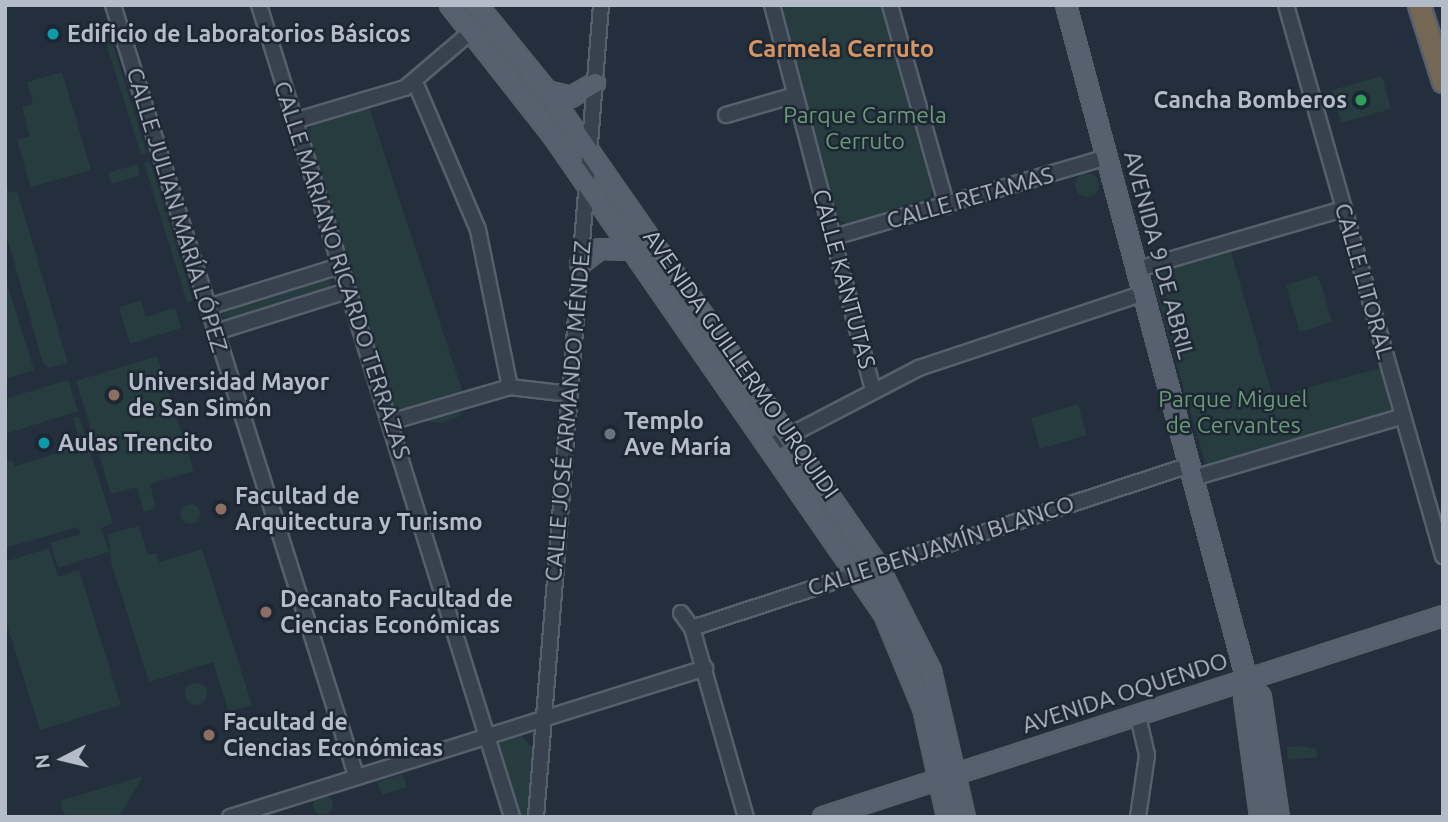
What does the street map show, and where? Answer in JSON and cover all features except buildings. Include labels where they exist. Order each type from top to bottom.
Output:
[{"type":"highway","points":[[1419,5],[1443,80]]},
{"type":"highway","points":[[1431,5],[1443,43]]},
{"type":"main road","name":"AVENIDA GUILLERMO URQUIDI","points":[[450,5],[586,184],[884,614],[913,677],[947,817]]},
{"type":"main road","name":"AVENIDA GUILLERMO URQUIDI","points":[[477,5],[547,91],[878,566],[927,661],[965,817]]},
{"type":"main road","name":"AVENIDA 9 DE ABRIL","points":[[1066,5],[1247,680]]},
{"type":"main road","points":[[547,91],[571,97],[595,83]]},
{"type":"main road","points":[[580,264],[600,249],[632,250]]},
{"type":"main road","name":"AVENIDA OQUENDO","points":[[822,817],[1443,616]]},
{"type":"main road","points":[[1247,680],[1244,698],[1260,817]]},
{"type":"main road","points":[[1247,680],[1261,697],[1279,817]]},
{"type":"street","name":"CALLE JULIAN MARÍA LÓPEZ","points":[[113,5],[356,775]]},
{"type":"street","name":"CALLE MARIANO RICARDO TERRAZAS","points":[[259,5],[512,817]]},
{"type":"street","name":"CALLE JOSÉ ARMANDO MÉNDEZ","points":[[536,817],[601,5]]},
{"type":"street","name":"CALLE KANTUTAS","points":[[772,5],[873,390]]},
{"type":"street","points":[[890,5],[947,206]]},
{"type":"street","name":"CALLE LITORAL","points":[[1286,5],[1443,556]]},
{"type":"street","points":[[294,121],[415,82],[472,31]]},
{"type":"street","points":[[415,82],[478,230],[510,387]]},
{"type":"street","points":[[726,115],[795,95]]},
{"type":"street","name":"CALLE RETAMAS","points":[[834,237],[1107,157]]},
{"type":"street","points":[[1138,269],[1343,208]]},
{"type":"street","points":[[208,307],[340,266]]},
{"type":"street","points":[[216,332],[347,291]]},
{"type":"street","points":[[769,446],[919,368],[1144,293]]},
{"type":"street","points":[[390,422],[510,387],[570,394]]},
{"type":"street","name":"CALLE BENJAMÍN BLANCO","points":[[692,628],[878,566],[1191,471],[1403,416]]},
{"type":"street","points":[[681,613],[692,628],[705,668],[746,817]]},
{"type":"street","points":[[230,817],[356,775],[705,668]]},
{"type":"street","points":[[1138,716],[1147,755],[1138,817]]},
{"type":"green space","points":[[460,5],[466,5],[543,101],[580,154],[579,159]]},
{"type":"green space","name":"Parque Carmela Cerruto","points":[[780,5],[883,5],[933,188],[926,204],[852,227],[837,219]]},
{"type":"green space","points":[[107,26],[147,153],[141,155],[101,27]]},
{"type":"green space","points":[[62,72],[91,170],[31,187],[17,140],[30,136],[22,107],[33,104],[27,82]]},
{"type":"green space","name":"Cancha Bomberos","points":[[1382,76],[1391,109],[1341,123],[1332,90]]},
{"type":"green space","points":[[368,104],[462,390],[460,416],[443,423],[394,418],[306,134],[315,121]]},
{"type":"green space","points":[[150,161],[193,300],[187,302],[144,163]]},
{"type":"green space","points":[[137,164],[140,175],[112,184],[108,173]]},
{"type":"green space","points":[[1087,173],[1095,177],[1099,185],[1095,193],[1087,197],[1079,193],[1075,185],[1079,177]]},
{"type":"green space","points":[[599,181],[772,429],[768,432],[595,184]]},
{"type":"green space","points":[[5,185],[10,193],[17,191],[68,363],[49,368],[43,363],[5,230]]},
{"type":"green space","name":"Parque Miguel de Cervantes","points":[[1230,249],[1273,397],[1381,368],[1391,412],[1206,465],[1153,282],[1160,271]]},
{"type":"green space","points":[[1318,275],[1332,322],[1300,332],[1286,285]]},
{"type":"green space","points":[[324,276],[332,282],[328,290],[228,321],[222,316],[224,309]]},
{"type":"green space","points":[[5,277],[34,370],[5,379]]},
{"type":"green space","points":[[141,301],[146,317],[175,308],[181,328],[130,344],[119,307]]},
{"type":"green space","points":[[157,356],[194,471],[150,484],[156,508],[144,512],[137,487],[111,494],[76,381]]},
{"type":"green space","points":[[68,380],[78,411],[5,434],[8,398]]},
{"type":"green space","points":[[1078,404],[1087,435],[1040,449],[1031,418]]},
{"type":"green space","points":[[79,417],[113,523],[101,528],[109,552],[58,568],[50,543],[81,534],[78,527],[5,548],[5,462],[12,460],[14,467],[81,445],[73,418]]},
{"type":"green space","points":[[783,446],[858,554],[854,556],[780,448]]},
{"type":"green space","points":[[190,504],[197,507],[200,514],[197,521],[190,524],[183,521],[180,514],[183,507]]},
{"type":"green space","points":[[139,526],[148,555],[156,553],[159,562],[202,549],[252,705],[229,712],[213,662],[149,682],[111,562],[108,534]]},
{"type":"green space","points":[[49,548],[58,577],[79,570],[121,705],[40,730],[5,618],[5,562]]},
{"type":"green space","points":[[196,683],[206,690],[207,694],[200,704],[196,705],[186,698],[185,694],[192,684]]},
{"type":"green space","points":[[521,735],[533,749],[527,817],[518,817],[497,749],[502,739]]},
{"type":"green space","points":[[1287,747],[1316,749],[1317,757],[1288,760]]},
{"type":"green space","points":[[403,774],[407,787],[382,795],[377,782]]},
{"type":"green space","points":[[143,776],[119,817],[65,817],[60,801]]},
{"type":"green space","points":[[323,795],[330,798],[333,805],[330,812],[323,815],[316,812],[313,805],[316,798]]},
{"type":"place","name":"Edificio de Laboratorios Básicos","points":[[53,34]]},
{"type":"place","name":"Cancha Bomberos","points":[[1361,100]]},
{"type":"place","name":"Universidad Mayor de San Simón","points":[[114,395]]},
{"type":"place","name":"Templo Ave María","points":[[610,434]]},
{"type":"place","name":"Aulas Trencito","points":[[44,443]]},
{"type":"place","name":"Facultad de Arquitectura y Turismo","points":[[221,509]]},
{"type":"place","name":"Decanato Facultad de Ciencias Económicas","points":[[266,612]]},
{"type":"place","name":"Facultad de Ciencias Económicas","points":[[209,735]]},
{"type":"district","name":"Carmela Cerruto","points":[[841,49]]}]
